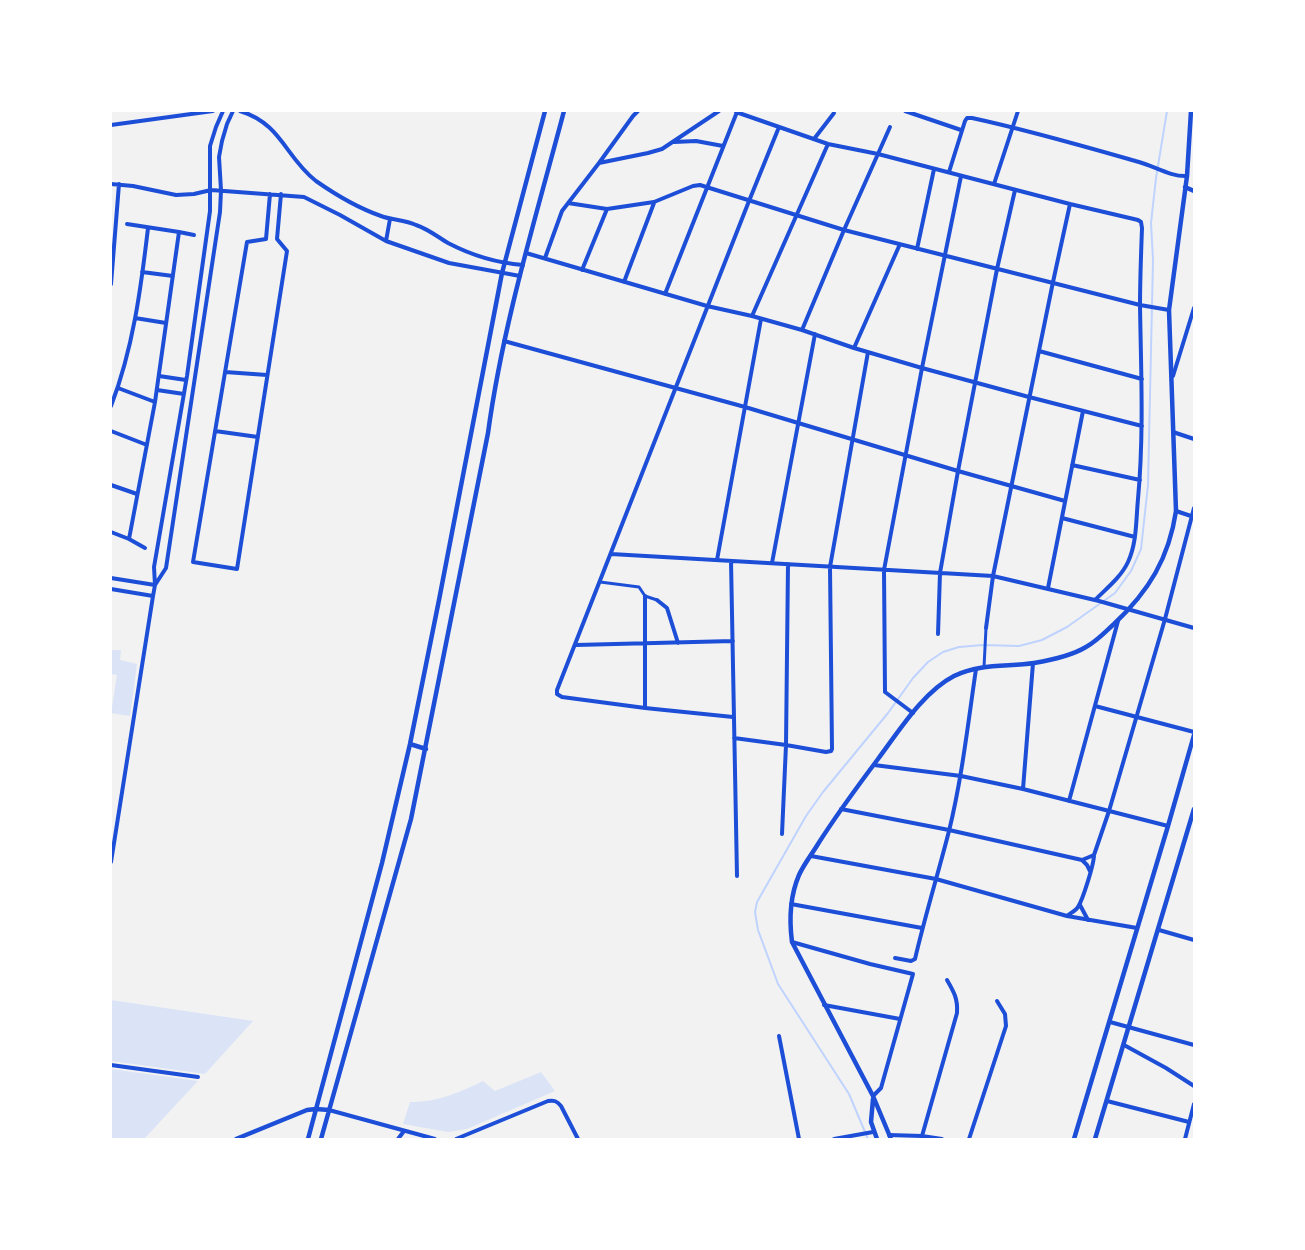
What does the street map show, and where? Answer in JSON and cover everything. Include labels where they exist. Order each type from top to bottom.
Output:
[{"type":"street","points":[[111,125],[213,111]]},
{"type":"street","points":[[111,862],[114,825],[155,585],[154,567],[184,394],[210,211],[210,146],[223,111]]},
{"type":"street","points":[[155,585],[166,568],[220,212],[219,158],[224,132],[233,111]]},
{"type":"street","points":[[240,111],[253,115],[272,129],[301,167],[315,180],[346,200],[390,219],[417,225],[474,254],[505,264],[523,265]]},
{"type":"street","points":[[308,1139],[382,863],[410,744],[440,600],[502,273],[545,111]]},
{"type":"street","points":[[321,1139],[411,819],[488,433],[494,386],[520,276],[564,111]]},
{"type":"street","points":[[545,258],[560,217],[568,203],[638,111]]},
{"type":"street","points":[[600,163],[662,149],[719,111]]},
{"type":"street","points":[[905,111],[961,130]]},
{"type":"street","points":[[994,184],[1018,111]]},
{"type":"street","points":[[942,1139],[922,1136],[890,1137],[873,1096],[792,942],[791,904],[799,875],[840,809],[913,713],[942,683],[953,676],[984,667],[1033,663],[1074,653],[1086,647],[1118,620],[1126,608],[1147,588],[1160,564],[1171,537],[1176,511],[1169,310],[1187,176],[1191,111]]},
{"type":"street","points":[[665,294],[736,112],[828,144],[878,154],[1141,222],[1142,426],[1135,537],[1124,570],[1097,600]]},
{"type":"street","points":[[814,139],[834,113]]},
{"type":"street","points":[[949,172],[961,130],[967,118],[972,118],[1013,127],[1149,165],[1176,176],[1187,176],[1194,179]]},
{"type":"street","points":[[733,717],[562,697],[557,694],[557,690],[707,306],[780,127]]},
{"type":"street","points":[[802,330],[890,127]]},
{"type":"street","points":[[674,142],[696,141],[723,146]]},
{"type":"street","points":[[752,316],[828,144]]},
{"type":"street","points":[[917,249],[934,169]]},
{"type":"street","points":[[913,713],[885,692],[884,570],[961,176]]},
{"type":"street","points":[[1176,176],[1185,187],[1194,190]]},
{"type":"street","points":[[111,184],[176,195],[221,190],[299,196],[340,215],[386,241],[449,263],[520,276]]},
{"type":"street","points":[[111,284],[119,184]]},
{"type":"street","points":[[568,203],[607,209],[654,202],[693,186],[707,187],[844,230],[1169,310]]},
{"type":"street","points":[[938,634],[940,573],[997,269],[1015,190]]},
{"type":"street","points":[[270,194],[266,239],[247,242],[193,562],[237,569],[287,251],[277,239],[281,194]]},
{"type":"street","points":[[624,282],[654,202]]},
{"type":"street","points":[[984,667],[986,628],[993,576],[1070,204]]},
{"type":"street","points":[[582,270],[607,209]]},
{"type":"street","points":[[386,241],[390,219]]},
{"type":"street","points":[[127,224],[194,234]]},
{"type":"street","points":[[111,406],[118,388],[135,318],[148,228]]},
{"type":"street","points":[[129,539],[157,390],[180,232]]},
{"type":"street","points":[[854,348],[900,244]]},
{"type":"street","points":[[526,253],[707,306],[802,330],[922,368],[1142,426]]},
{"type":"street","points":[[142,272],[173,276]]},
{"type":"street","points":[[1171,381],[1194,308]]},
{"type":"street","points":[[135,318],[166,323]]},
{"type":"street","points":[[717,560],[761,319]]},
{"type":"street","points":[[772,563],[815,334]]},
{"type":"street","points":[[504,340],[745,407],[1065,501]]},
{"type":"street","points":[[1039,351],[1142,379]]},
{"type":"street","points":[[734,738],[831,751],[830,567],[868,352]]},
{"type":"street","points":[[225,372],[267,375]]},
{"type":"street","points":[[159,376],[186,380]]},
{"type":"street","points":[[118,388],[155,402]]},
{"type":"street","points":[[157,390],[184,394]]},
{"type":"street","points":[[1047,588],[1083,411]]},
{"type":"street","points":[[111,431],[147,445]]},
{"type":"street","points":[[215,431],[258,437]]},
{"type":"street","points":[[1173,432],[1194,439]]},
{"type":"street","points":[[1072,465],[1140,480]]},
{"type":"street","points":[[111,484],[137,494]]},
{"type":"street","points":[[1067,916],[1080,904],[1094,863],[1094,855],[1165,619],[1194,508]]},
{"type":"street","points":[[1176,511],[1193,516]]},
{"type":"street","points":[[1062,518],[1135,537]]},
{"type":"street","points":[[111,532],[145,548]]},
{"type":"street","points":[[611,554],[993,576],[1097,600],[1194,628]]},
{"type":"street","points":[[732,561],[737,876]]},
{"type":"street","points":[[782,834],[786,745],[788,564]]},
{"type":"street","points":[[111,578],[155,585]]},
{"type":"street","points":[[600,582],[639,587],[645,596],[645,708]]},
{"type":"street","points":[[111,589],[153,596]]},
{"type":"street","points":[[645,596],[657,600],[667,608],[678,643]]},
{"type":"street","points":[[1069,801],[1118,620]]},
{"type":"street","points":[[576,645],[733,641]]},
{"type":"street","points":[[1023,789],[1033,663]]},
{"type":"street","points":[[895,958],[913,961],[936,879],[961,776],[976,669]]},
{"type":"street","points":[[1074,1139],[1194,734],[1095,706]]},
{"type":"street","points":[[410,744],[426,749]]},
{"type":"street","points":[[874,765],[961,776],[1023,789],[1168,826]]},
{"type":"street","points":[[840,809],[949,830],[1082,860],[1090,871]]},
{"type":"street","points":[[1095,1139],[1194,809]]},
{"type":"street","points":[[1188,832],[1194,833]]},
{"type":"street","points":[[1082,860],[1094,855]]},
{"type":"street","points":[[811,856],[936,879],[1067,916],[1137,927]]},
{"type":"street","points":[[791,904],[922,928]]},
{"type":"street","points":[[1080,904],[1088,920]]},
{"type":"street","points":[[1159,930],[1194,940]]},
{"type":"street","points":[[792,942],[913,974],[881,1088],[873,1096]]},
{"type":"street","points":[[922,1136],[957,1013],[956,994],[947,980]]},
{"type":"street","points":[[969,1139],[1006,1026],[1005,1014],[997,1001]]},
{"type":"street","points":[[824,1005],[900,1018]]},
{"type":"street","points":[[1110,1022],[1194,1045]]},
{"type":"street","points":[[779,1036],[799,1139]]},
{"type":"street","points":[[1124,1045],[1194,1086]]},
{"type":"street","points":[[111,1065],[198,1077]]},
{"type":"street","points":[[873,1096],[871,1132],[877,1139]]},
{"type":"street","points":[[456,1139],[553,1100],[558,1101],[578,1139]]},
{"type":"street","points":[[1107,1101],[1189,1122]]},
{"type":"street","points":[[1185,1139],[1194,1104]]},
{"type":"street","points":[[236,1139],[307,1110],[316,1109],[329,1110],[422,1138],[435,1139]]},
{"type":"street","points":[[398,1139],[404,1131]]},
{"type":"street","points":[[834,1139],[871,1132]]},
{"type":"shaded area","points":[[111,650],[121,650],[120,660],[137,664],[130,716],[111,713],[117,675],[111,674]]},
{"type":"shaded area","points":[[111,1000],[253,1021],[205,1074],[111,1061]]},
{"type":"shaded area","points":[[111,1069],[198,1081],[144,1139],[111,1139]]},
{"type":"shaded area","points":[[541,1072],[555,1091],[467,1129],[448,1132],[403,1124],[410,1102],[438,1099],[483,1081],[495,1091]]},
{"type":"waterway","points":[[868,1139],[849,1094],[778,984],[758,930],[755,912],[757,902],[806,816],[823,792],[928,662],[943,652],[959,647],[1019,646],[1042,640],[1067,627],[1115,593],[1131,571],[1141,549],[1148,485],[1153,260],[1151,223],[1167,111]]}]
